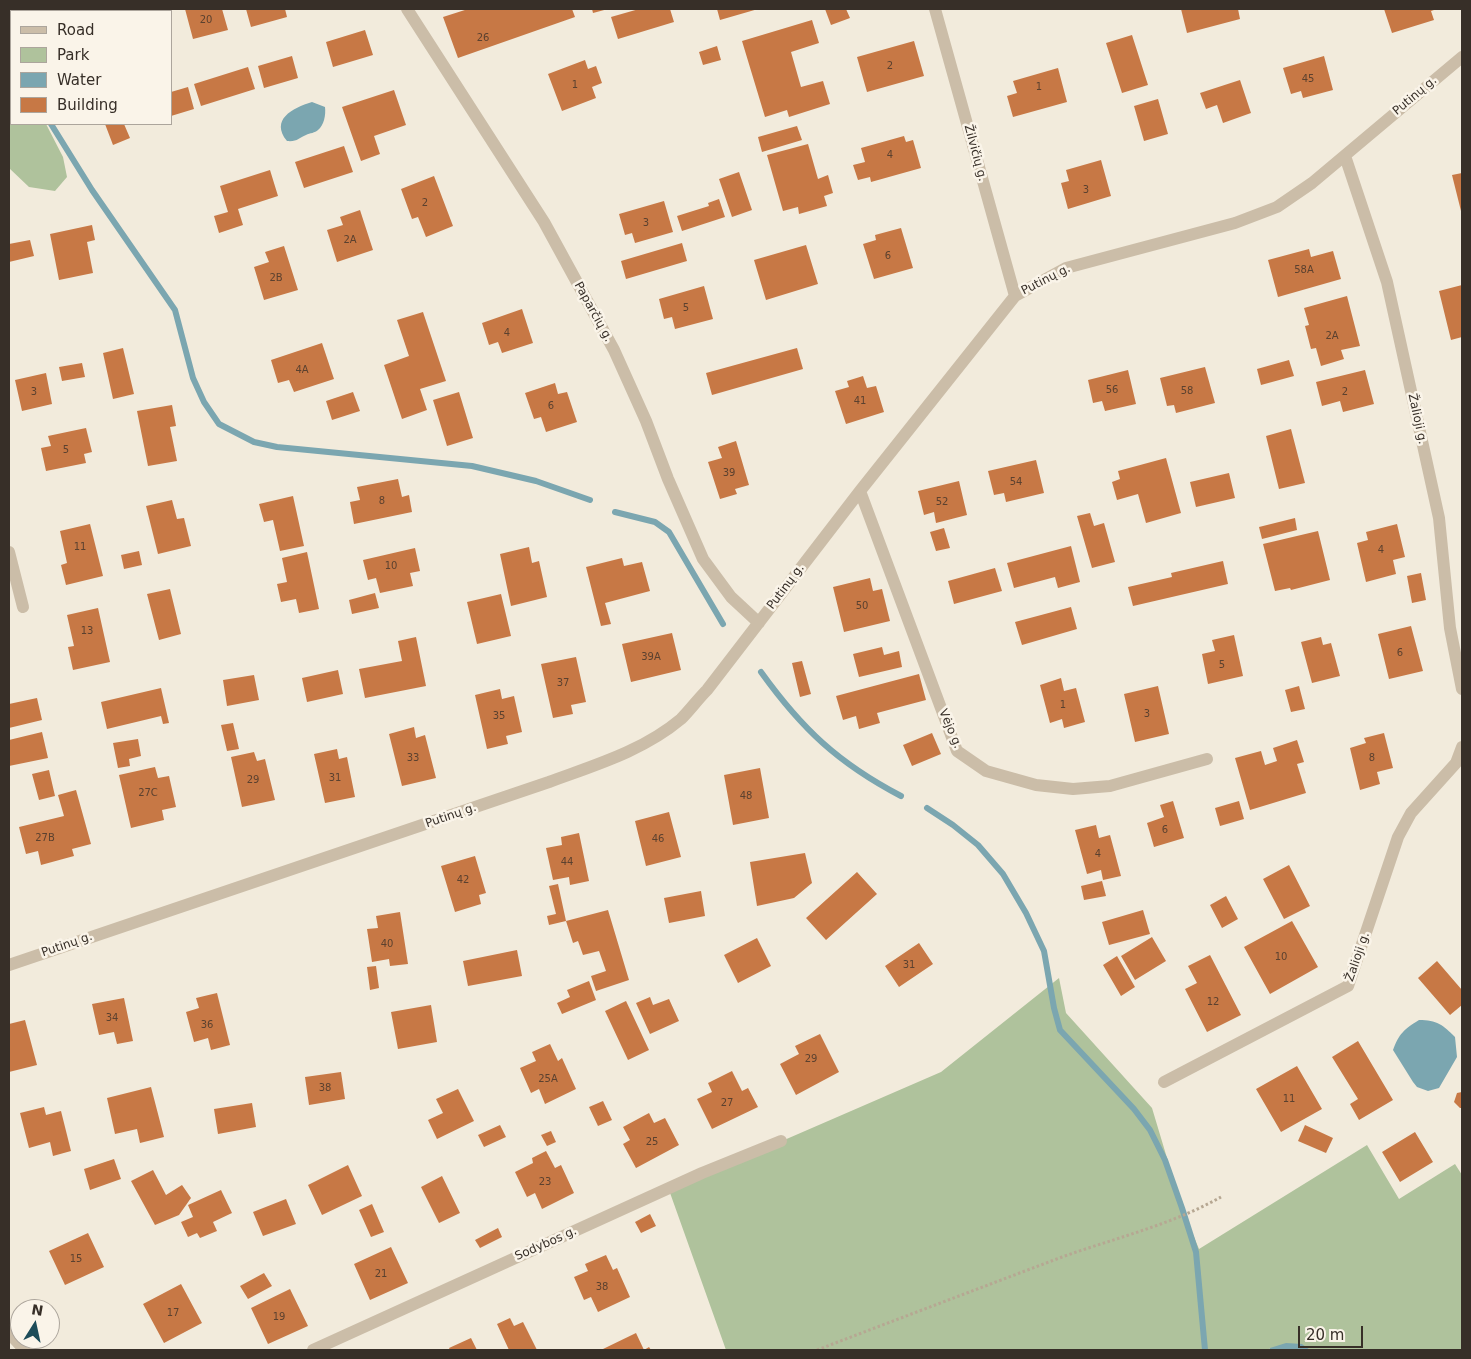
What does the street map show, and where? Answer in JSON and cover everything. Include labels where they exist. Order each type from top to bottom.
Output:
[{"type":"street","name":"Paparčių g.","points":[[407,9],[544,222],[614,350],[646,420],[668,479],[703,559],[731,597],[759,623]]},
{"type":"street","name":"Žilvičių g.","points":[[935,9],[1015,296]]},
{"type":"street","name":"Putinų g.","points":[[9,965],[475,808],[616,758],[651,740],[681,718],[707,690],[860,491],[1015,296],[1066,268],[1235,223],[1277,207],[1312,183],[1462,57]]},
{"type":"street","name":"Žalioji g.","points":[[1345,156],[1387,282],[1439,518],[1450,628],[1462,689]]},
{"type":"street","name":"Vėjo g.","points":[[860,491],[957,751],[986,771],[1036,784],[1072,789],[1110,786],[1208,759]]},
{"type":"street","points":[[9,552],[23,607]]},
{"type":"street","name":"Žalioji g.","points":[[1164,1082],[1348,986],[1398,837],[1411,814],[1456,763],[1462,747]]},
{"type":"street","name":"Sodybos g.","points":[[313,1350],[693,1177],[780,1141]]},
{"type":"street","points":[[9,1334],[20,1344],[32,1350]]},
{"type":"path","points":[[817,1350],[1064,1257],[1176,1219],[1196,1211],[1221,1197]]},
{"type":"green space","points":[[9,47],[10,125],[47,125],[63,157],[67,177],[55,191],[29,187],[9,168]]},
{"type":"green space","points":[[1059,978],[1066,1013],[1152,1108],[1182,1208],[1199,1249],[1367,1145],[1399,1199],[1455,1164],[1462,1175],[1462,1350],[1310,1350],[1270,1348],[1269,1350],[726,1350],[669,1190],[941,1072]]},
{"type":"water","points":[[312,102],[325,107],[322,125],[315,132],[296,140],[287,141],[282,134],[282,121],[291,111]]},
{"type":"water","points":[[1419,1020],[1439,1024],[1455,1037],[1457,1057],[1439,1088],[1428,1091],[1417,1087],[1393,1050],[1403,1032]]},
{"type":"water","points":[[1286,1343],[1302,1344],[1310,1350],[1269,1350]]},
{"type":"building","points":[[185,9],[222,9],[228,30],[193,39]]},
{"type":"building","points":[[246,9],[285,9],[287,17],[251,27]]},
{"type":"building","points":[[468,9],[572,9],[575,17],[458,58],[443,17]]},
{"type":"building","points":[[592,9],[608,9],[593,13]]},
{"type":"building","points":[[639,9],[670,9],[674,22],[618,39],[611,17]]},
{"type":"building","points":[[717,9],[758,9],[720,20]]},
{"type":"building","points":[[825,9],[846,9],[850,18],[831,25]]},
{"type":"building","points":[[1181,9],[1238,9],[1240,19],[1187,33]]},
{"type":"building","points":[[1384,9],[1437,9],[1431,11],[1434,20],[1392,33]]},
{"type":"building","points":[[812,20],[819,43],[791,52],[801,87],[823,81],[830,104],[789,117],[787,110],[765,117],[742,41]]},
{"type":"building","points":[[365,30],[373,55],[333,67],[326,42]]},
{"type":"building","points":[[1132,35],[1148,85],[1122,93],[1106,43]]},
{"type":"building","points":[[914,41],[924,76],[867,92],[857,57]]},
{"type":"building","points":[[717,46],[721,60],[703,65],[699,52]]},
{"type":"building","points":[[292,56],[298,78],[264,88],[258,66]]},
{"type":"building","points":[[1324,56],[1333,90],[1303,98],[1301,91],[1291,94],[1283,68]]},
{"type":"building","points":[[585,60],[588,69],[596,66],[602,83],[592,87],[596,98],[562,111],[548,74]]},
{"type":"building","points":[[248,67],[255,89],[201,106],[194,84]]},
{"type":"building","points":[[1058,68],[1067,102],[1013,117],[1007,96],[1017,93],[1013,81]]},
{"type":"building","points":[[1240,80],[1251,113],[1223,123],[1217,105],[1206,109],[1200,93]]},
{"type":"building","points":[[188,87],[194,109],[172,116],[172,92]]},
{"type":"building","points":[[394,90],[406,125],[374,136],[380,154],[361,161],[342,107]]},
{"type":"building","points":[[1158,99],[1168,134],[1144,141],[1134,106]]},
{"type":"building","points":[[105,125],[124,125],[130,138],[113,145]]},
{"type":"building","points":[[797,126],[802,140],[762,152],[758,137]]},
{"type":"building","points":[[904,136],[906,142],[913,140],[921,168],[871,182],[870,177],[858,180],[853,165],[865,162],[861,148]]},
{"type":"building","points":[[808,144],[818,179],[828,175],[833,193],[824,196],[827,206],[799,214],[798,207],[783,211],[767,155]]},
{"type":"building","points":[[344,146],[353,172],[304,188],[295,162]]},
{"type":"building","points":[[1101,160],[1111,196],[1068,209],[1061,183],[1069,181],[1066,170]]},
{"type":"building","points":[[270,170],[278,196],[238,209],[243,225],[219,233],[214,216],[228,212],[220,186]]},
{"type":"building","points":[[739,172],[752,210],[732,217],[719,179]]},
{"type":"building","points":[[1462,173],[1462,215],[1452,175]]},
{"type":"building","points":[[434,176],[453,226],[426,237],[418,217],[412,219],[401,189]]},
{"type":"building","points":[[719,199],[725,217],[682,231],[677,216],[709,206],[708,203]]},
{"type":"building","points":[[664,201],[673,232],[635,243],[632,233],[625,235],[619,214]]},
{"type":"building","points":[[360,210],[373,250],[337,262],[327,230],[343,225],[340,217]]},
{"type":"building","points":[[92,225],[95,240],[87,242],[93,273],[59,280],[50,234]]},
{"type":"building","points":[[901,228],[913,268],[874,279],[863,244],[876,240],[875,235]]},
{"type":"building","points":[[30,240],[34,256],[9,262],[9,244]]},
{"type":"building","points":[[682,243],[687,261],[626,279],[621,261]]},
{"type":"building","points":[[806,245],[818,284],[766,300],[754,260]]},
{"type":"building","points":[[284,246],[298,290],[264,300],[254,267],[269,262],[265,252]]},
{"type":"building","points":[[1309,249],[1311,257],[1333,251],[1341,279],[1278,297],[1268,260]]},
{"type":"building","points":[[1462,285],[1462,337],[1451,340],[1439,291]]},
{"type":"building","points":[[704,286],[713,319],[675,329],[672,317],[664,319],[659,299]]},
{"type":"building","points":[[1347,296],[1360,346],[1341,350],[1344,359],[1321,366],[1316,348],[1311,349],[1305,326],[1309,325],[1304,308]]},
{"type":"building","points":[[522,309],[533,343],[502,353],[498,342],[489,345],[482,323]]},
{"type":"building","points":[[423,312],[446,381],[420,389],[427,410],[402,419],[384,365],[409,356],[397,320]]},
{"type":"building","points":[[322,343],[334,379],[294,392],[289,380],[278,383],[271,360]]},
{"type":"building","points":[[123,348],[134,394],[113,399],[103,353]]},
{"type":"building","points":[[797,348],[803,369],[712,395],[706,373]]},
{"type":"building","points":[[1289,360],[1294,376],[1261,385],[1257,369]]},
{"type":"building","points":[[82,363],[85,377],[62,381],[59,367]]},
{"type":"building","points":[[1205,367],[1215,403],[1176,413],[1174,405],[1167,406],[1160,378]]},
{"type":"building","points":[[1128,370],[1136,404],[1105,411],[1102,401],[1093,403],[1088,380]]},
{"type":"building","points":[[1365,370],[1374,404],[1343,412],[1340,401],[1322,406],[1316,382]]},
{"type":"building","points":[[46,373],[52,404],[22,411],[15,380]]},
{"type":"building","points":[[863,376],[867,388],[876,386],[884,412],[846,424],[835,391],[849,387],[847,381]]},
{"type":"building","points":[[555,383],[558,394],[567,392],[577,422],[546,432],[541,417],[534,419],[525,393]]},
{"type":"building","points":[[353,392],[360,411],[332,420],[326,401]]},
{"type":"building","points":[[459,392],[473,438],[447,446],[433,400]]},
{"type":"building","points":[[172,405],[176,426],[170,427],[177,461],[148,466],[137,411]]},
{"type":"building","points":[[86,428],[92,452],[84,454],[86,463],[46,471],[41,448],[51,446],[48,436]]},
{"type":"building","points":[[1291,429],[1305,483],[1279,489],[1266,436]]},
{"type":"building","points":[[736,441],[749,485],[735,489],[737,494],[720,499],[708,462],[722,458],[718,447]]},
{"type":"building","points":[[1166,458],[1181,513],[1146,523],[1138,494],[1117,500],[1112,482],[1120,479],[1118,471]]},
{"type":"building","points":[[1036,460],[1044,493],[1006,502],[1004,493],[994,495],[988,471]]},
{"type":"building","points":[[1229,473],[1235,498],[1196,507],[1190,482]]},
{"type":"building","points":[[398,479],[402,497],[409,495],[412,512],[354,524],[350,502],[360,500],[357,487]]},
{"type":"building","points":[[959,481],[967,515],[936,523],[934,512],[924,515],[918,491]]},
{"type":"building","points":[[293,496],[304,546],[280,551],[273,520],[264,522],[259,504]]},
{"type":"building","points":[[172,500],[177,519],[184,518],[191,546],[158,554],[146,506]]},
{"type":"building","points":[[1090,513],[1094,526],[1104,523],[1115,562],[1092,568],[1077,516]]},
{"type":"building","points":[[1295,518],[1297,530],[1262,539],[1259,527]]},
{"type":"building","points":[[90,524],[103,576],[66,585],[61,565],[67,563],[60,531]]},
{"type":"building","points":[[1397,524],[1405,557],[1393,560],[1396,574],[1366,582],[1357,543],[1368,540],[1366,532]]},
{"type":"building","points":[[944,528],[950,548],[936,551],[930,532]]},
{"type":"building","points":[[1318,531],[1330,580],[1291,590],[1290,588],[1275,591],[1263,544]]},
{"type":"building","points":[[1071,546],[1080,582],[1058,588],[1055,577],[1014,588],[1007,563]]},
{"type":"building","points":[[529,547],[532,563],[539,561],[547,597],[511,606],[500,554]]},
{"type":"building","points":[[415,548],[420,571],[410,573],[413,586],[380,593],[376,578],[368,580],[363,560]]},
{"type":"building","points":[[139,551],[142,565],[124,569],[121,555]]},
{"type":"building","points":[[307,552],[319,609],[299,613],[296,599],[281,602],[277,584],[287,582],[282,558]]},
{"type":"building","points":[[622,558],[624,566],[642,562],[650,591],[605,603],[611,624],[601,626],[586,567]]},
{"type":"building","points":[[1223,561],[1228,584],[1133,606],[1128,587],[1172,577],[1171,573]]},
{"type":"building","points":[[995,568],[1002,591],[954,604],[948,581]]},
{"type":"building","points":[[1421,573],[1426,600],[1412,603],[1407,576]]},
{"type":"building","points":[[870,578],[873,591],[882,589],[890,621],[844,632],[833,587]]},
{"type":"building","points":[[170,589],[181,634],[159,640],[147,594]]},
{"type":"building","points":[[375,593],[379,608],[352,614],[349,600]]},
{"type":"building","points":[[501,594],[511,636],[477,644],[467,602]]},
{"type":"building","points":[[1071,607],[1077,629],[1022,645],[1015,622]]},
{"type":"building","points":[[98,608],[110,662],[73,670],[68,647],[74,646],[67,615]]},
{"type":"building","points":[[1411,626],[1423,671],[1389,679],[1378,634]]},
{"type":"building","points":[[672,633],[681,670],[631,682],[622,644]]},
{"type":"building","points":[[1234,635],[1243,676],[1208,684],[1202,654],[1215,651],[1212,640]]},
{"type":"building","points":[[416,637],[426,686],[365,698],[359,669],[402,661],[398,641]]},
{"type":"building","points":[[1321,637],[1323,645],[1331,643],[1340,676],[1312,683],[1301,642]]},
{"type":"building","points":[[882,647],[884,655],[899,651],[902,667],[859,677],[853,654]]},
{"type":"building","points":[[576,657],[586,702],[571,705],[573,714],[553,718],[541,664]]},
{"type":"building","points":[[802,661],[811,694],[800,697],[792,663]]},
{"type":"building","points":[[338,670],[343,694],[307,702],[302,678]]},
{"type":"building","points":[[919,674],[926,700],[877,713],[880,723],[859,729],[856,716],[843,720],[836,696]]},
{"type":"building","points":[[254,675],[259,700],[227,706],[223,680]]},
{"type":"building","points":[[1061,678],[1064,691],[1076,688],[1085,722],[1064,728],[1062,719],[1050,723],[1040,685]]},
{"type":"building","points":[[1158,686],[1169,734],[1135,742],[1124,694]]},
{"type":"building","points":[[1299,686],[1305,709],[1291,712],[1285,690]]},
{"type":"building","points":[[161,688],[169,723],[163,724],[161,716],[107,729],[101,702]]},
{"type":"building","points":[[500,689],[502,699],[514,696],[522,732],[506,736],[508,744],[487,749],[475,695]]},
{"type":"building","points":[[37,698],[42,720],[9,728],[9,704]]},
{"type":"building","points":[[233,723],[239,749],[227,751],[221,725]]},
{"type":"building","points":[[414,727],[416,738],[425,735],[436,778],[402,786],[389,734]]},
{"type":"building","points":[[42,732],[48,758],[9,766],[9,740]]},
{"type":"building","points":[[932,733],[941,754],[912,766],[903,745]]},
{"type":"building","points":[[1384,733],[1393,768],[1377,772],[1380,784],[1360,790],[1350,748],[1366,743],[1364,738]]},
{"type":"building","points":[[138,739],[141,756],[129,759],[130,766],[118,768],[113,743]]},
{"type":"building","points":[[1297,740],[1304,762],[1297,764],[1306,793],[1250,810],[1235,758],[1261,751],[1265,765],[1277,761],[1273,748]]},
{"type":"building","points":[[337,749],[339,759],[347,757],[355,797],[325,803],[314,754]]},
{"type":"building","points":[[254,752],[257,761],[265,759],[275,800],[242,807],[231,757]]},
{"type":"building","points":[[155,767],[158,778],[169,776],[176,807],[162,810],[164,820],[131,828],[119,775]]},
{"type":"building","points":[[760,768],[769,818],[733,825],[724,775]]},
{"type":"building","points":[[49,770],[55,796],[39,800],[32,774]]},
{"type":"building","points":[[76,790],[91,844],[72,849],[74,856],[41,865],[38,851],[26,854],[19,827],[64,816],[58,795]]},
{"type":"building","points":[[1173,801],[1184,838],[1154,847],[1147,823],[1164,817],[1160,805]]},
{"type":"building","points":[[1239,801],[1244,819],[1220,826],[1215,808]]},
{"type":"building","points":[[669,812],[681,857],[646,866],[635,821]]},
{"type":"building","points":[[1096,825],[1099,838],[1110,835],[1121,876],[1103,880],[1101,870],[1087,874],[1075,830]]},
{"type":"building","points":[[579,833],[589,881],[570,885],[569,877],[553,880],[546,848],[562,845],[561,837]]},
{"type":"building","points":[[805,853],[812,883],[794,898],[757,906],[750,862]]},
{"type":"building","points":[[475,856],[486,893],[479,895],[481,904],[455,912],[441,866]]},
{"type":"building","points":[[1289,865],[1310,906],[1284,919],[1263,879]]},
{"type":"building","points":[[857,872],[877,894],[826,940],[806,918]]},
{"type":"building","points":[[1102,881],[1106,896],[1084,900],[1081,886]]},
{"type":"building","points":[[558,884],[566,921],[549,925],[547,916],[556,914],[549,886]]},
{"type":"building","points":[[701,891],[705,916],[669,923],[664,898]]},
{"type":"building","points":[[1226,896],[1238,919],[1222,928],[1210,905]]},
{"type":"building","points":[[608,910],[629,980],[596,991],[591,976],[606,971],[599,951],[583,955],[578,941],[573,943],[566,921]]},
{"type":"building","points":[[1143,910],[1150,934],[1109,945],[1102,922]]},
{"type":"building","points":[[400,912],[408,964],[390,966],[389,959],[372,962],[367,929],[378,928],[376,916]]},
{"type":"building","points":[[1292,921],[1318,967],[1270,994],[1244,947]]},
{"type":"building","points":[[1152,937],[1166,961],[1135,980],[1121,956]]},
{"type":"building","points":[[757,938],[771,966],[738,983],[724,955]]},
{"type":"building","points":[[919,943],[933,964],[899,987],[885,966]]},
{"type":"building","points":[[517,950],[522,976],[468,986],[463,961]]},
{"type":"building","points":[[1210,955],[1241,1015],[1207,1032],[1185,989],[1197,983],[1188,966]]},
{"type":"building","points":[[1117,956],[1135,987],[1121,996],[1103,965]]},
{"type":"building","points":[[1437,961],[1462,990],[1462,1005],[1450,1015],[1418,978]]},
{"type":"building","points":[[376,966],[379,988],[370,990],[367,967]]},
{"type":"building","points":[[589,981],[596,1000],[562,1014],[557,1003],[570,997],[567,990]]},
{"type":"building","points":[[217,993],[230,1045],[211,1050],[208,1038],[194,1042],[186,1012],[199,1008],[196,998]]},
{"type":"building","points":[[650,997],[653,1005],[669,999],[679,1021],[650,1034],[636,1003]]},
{"type":"building","points":[[124,998],[133,1041],[117,1044],[114,1032],[99,1035],[92,1004]]},
{"type":"building","points":[[626,1001],[649,1050],[628,1060],[605,1011]]},
{"type":"building","points":[[431,1005],[437,1042],[398,1049],[391,1012]]},
{"type":"building","points":[[25,1020],[37,1065],[9,1072],[9,1024]]},
{"type":"building","points":[[820,1034],[839,1072],[796,1095],[780,1064],[799,1054],[795,1046]]},
{"type":"building","points":[[1358,1041],[1393,1100],[1359,1120],[1350,1104],[1358,1099],[1332,1057]]},
{"type":"building","points":[[550,1044],[558,1061],[562,1058],[576,1089],[545,1104],[539,1089],[531,1093],[520,1068],[536,1061],[532,1052]]},
{"type":"building","points":[[1297,1066],[1322,1109],[1281,1132],[1256,1089]]},
{"type":"building","points":[[732,1071],[742,1091],[748,1088],[758,1107],[712,1129],[697,1099],[712,1092],[708,1083]]},
{"type":"building","points":[[341,1072],[345,1099],[309,1105],[305,1077]]},
{"type":"building","points":[[151,1087],[164,1137],[140,1143],[137,1129],[115,1134],[107,1098]]},
{"type":"building","points":[[458,1089],[474,1121],[437,1139],[428,1120],[443,1113],[436,1099]]},
{"type":"building","points":[[1462,1092],[1462,1108],[1460,1108],[1454,1102],[1457,1093]]},
{"type":"building","points":[[603,1101],[612,1120],[598,1126],[589,1107]]},
{"type":"building","points":[[252,1103],[256,1127],[218,1134],[214,1109]]},
{"type":"building","points":[[44,1107],[46,1115],[61,1111],[71,1151],[53,1156],[50,1142],[29,1148],[20,1113]]},
{"type":"building","points":[[649,1113],[654,1123],[665,1118],[679,1145],[636,1168],[623,1144],[630,1140],[623,1127]]},
{"type":"building","points":[[500,1125],[506,1137],[484,1147],[478,1135]]},
{"type":"building","points":[[1305,1125],[1333,1138],[1326,1153],[1298,1141]]},
{"type":"building","points":[[551,1131],[556,1142],[547,1146],[541,1135]]},
{"type":"building","points":[[1415,1132],[1433,1162],[1400,1182],[1382,1152]]},
{"type":"building","points":[[546,1151],[555,1168],[561,1165],[574,1193],[542,1209],[535,1193],[527,1197],[515,1172],[533,1163],[532,1158]]},
{"type":"building","points":[[114,1159],[121,1179],[90,1190],[84,1169]]},
{"type":"building","points":[[348,1165],[362,1196],[322,1215],[308,1185]]},
{"type":"building","points":[[153,1170],[166,1195],[182,1185],[191,1198],[179,1215],[155,1225],[131,1181]]},
{"type":"building","points":[[442,1176],[460,1213],[439,1223],[421,1187]]},
{"type":"building","points":[[221,1190],[232,1213],[213,1222],[217,1231],[200,1238],[197,1233],[188,1237],[181,1222],[193,1217],[188,1205]]},
{"type":"building","points":[[286,1199],[296,1224],[263,1236],[253,1212]]},
{"type":"building","points":[[372,1204],[384,1232],[371,1237],[359,1210]]},
{"type":"building","points":[[650,1214],[656,1226],[641,1233],[635,1222]]},
{"type":"building","points":[[498,1228],[502,1237],[480,1248],[475,1240]]},
{"type":"building","points":[[88,1233],[104,1267],[65,1285],[49,1251]]},
{"type":"building","points":[[391,1247],[408,1283],[370,1300],[354,1264]]},
{"type":"building","points":[[606,1255],[613,1270],[617,1268],[630,1297],[598,1312],[591,1297],[584,1300],[574,1277],[588,1271],[585,1264]]},
{"type":"building","points":[[264,1273],[272,1286],[248,1299],[240,1286]]},
{"type":"building","points":[[181,1284],[202,1323],[164,1343],[143,1304]]},
{"type":"building","points":[[290,1289],[308,1326],[268,1344],[251,1308]]},
{"type":"building","points":[[510,1318],[514,1326],[523,1322],[537,1350],[509,1350],[497,1324]]},
{"type":"building","points":[[636,1333],[644,1350],[603,1350],[603,1349]]},
{"type":"building","points":[[471,1338],[477,1350],[450,1350],[449,1348]]},
{"type":"waterway","points":[[52,125],[92,190],[175,310],[193,378],[204,402],[219,424],[254,442],[277,447],[472,466],[536,481],[590,500]]},
{"type":"waterway","points":[[615,512],[655,522],[669,532],[723,624]]},
{"type":"waterway","points":[[761,672],[791,711],[823,743],[858,771],[901,796]]},
{"type":"waterway","points":[[927,808],[953,825],[978,845],[1003,874],[1026,913],[1044,951],[1054,1008],[1060,1030],[1134,1109],[1150,1130],[1165,1160],[1196,1252],[1205,1350]]}]
